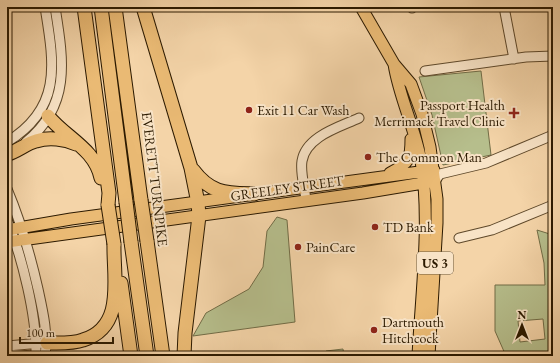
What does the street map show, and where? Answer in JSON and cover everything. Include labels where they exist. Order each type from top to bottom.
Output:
[{"type":"highway","points":[[84,7],[109,193],[108,205]]},
{"type":"highway","points":[[101,7],[130,207],[131,242],[147,356]]},
{"type":"highway","name":"EVERETT TURNPIKE","points":[[115,7],[163,356]]},
{"type":"highway","points":[[143,7],[191,168],[198,209],[184,356]]},
{"type":"highway","points":[[45,113],[90,154],[97,164],[108,205],[119,265],[131,356]]},
{"type":"highway","points":[[7,150],[20,150],[36,141],[42,140],[57,139],[79,145]]},
{"type":"highway","points":[[191,168],[205,184],[217,190],[254,194]]},
{"type":"highway","points":[[42,343],[73,342],[84,340],[94,335],[105,325],[112,312],[115,298],[114,244]]},
{"type":"main road","name":"US 3","points":[[361,7],[394,64],[405,75],[417,99],[426,130],[436,175],[437,223],[429,356]]},
{"type":"main road","name":"US 3","points":[[394,64],[398,83],[418,148],[423,183],[424,235],[418,356]]},
{"type":"main road","points":[[384,177],[402,167],[409,160],[412,150],[412,126]]},
{"type":"main road","name":"GREELEY STREET","points":[[16,240],[134,224],[254,194],[422,171],[436,175]]},
{"type":"main road","name":"GREELEY STREET","points":[[8,226],[22,227],[130,207],[198,209],[306,200],[423,183],[436,175]]},
{"type":"street","points":[[7,150],[34,136],[45,113],[51,85],[53,66],[45,7]]},
{"type":"street","points":[[45,113],[58,97],[62,72],[61,49],[55,7]]},
{"type":"street","points":[[504,7],[514,59]]},
{"type":"street","points":[[425,71],[514,59],[553,56]]},
{"type":"street","points":[[306,200],[302,162],[305,150],[309,145],[322,136],[359,118]]},
{"type":"street","name":"GREELEY STREET","points":[[436,175],[486,163],[553,135]]},
{"type":"street","points":[[7,189],[22,227],[16,240]]},
{"type":"street","points":[[459,238],[492,230],[553,205]]},
{"type":"street","points":[[8,226],[16,240],[45,324],[42,343],[36,356]]},
{"type":"street","points":[[7,346],[42,343]]},
{"type":"street","points":[[42,343],[44,356]]},
{"type":"street","points":[[7,354],[32,356]]},
{"type":"green space","points":[[481,71],[491,155],[443,165],[432,115],[419,77]]},
{"type":"green space","points":[[277,217],[287,220],[295,322],[193,336],[206,313],[249,289],[263,267],[267,231]]},
{"type":"green space","points":[[537,230],[553,235],[553,356],[506,356],[495,331],[495,285],[545,285],[544,263]],"holes":[[[543,319],[545,339],[520,342],[518,321]]]},
{"type":"green space","points":[[343,349],[344,356],[327,356],[326,351]]},
{"type":"place","name":"Exit 11 Car Wash","points":[[249,110]]},
{"type":"place","name":"Passport Health Merrimack Travel Clinic","points":[[514,113]]},
{"type":"place","name":"The Common Man","points":[[368,157]]},
{"type":"place","name":"TD Bank","points":[[375,227]]},
{"type":"place","name":"PainCare","points":[[298,247]]},
{"type":"place","name":"Dartmouth Hitchcock","points":[[374,330]]}]
